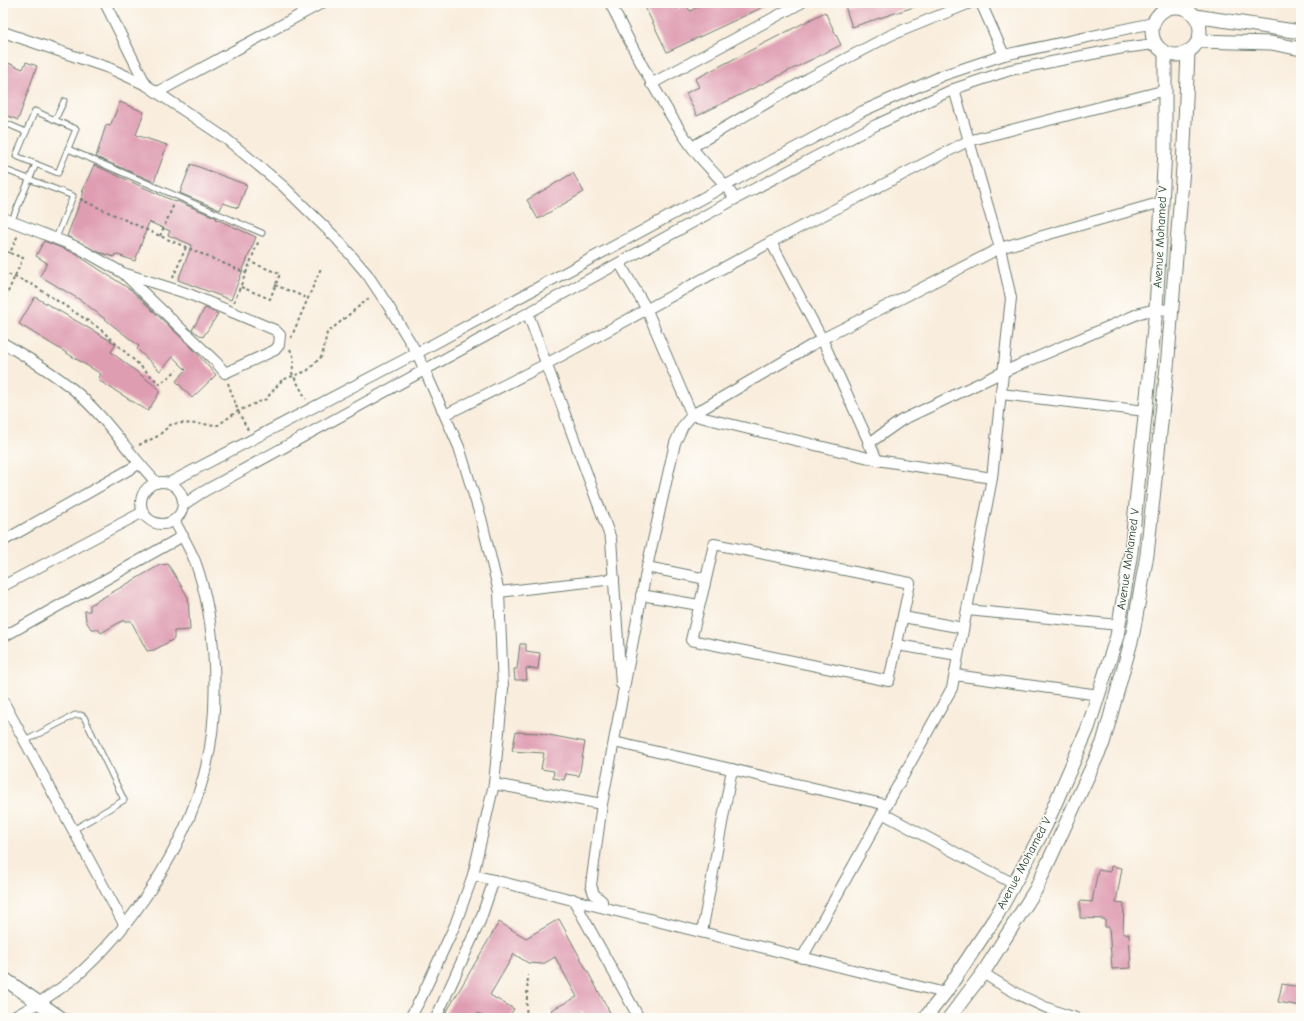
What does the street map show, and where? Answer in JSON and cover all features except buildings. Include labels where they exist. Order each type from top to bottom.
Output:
[{"type":"street","points":[[105,3],[146,85]]},
{"type":"street","points":[[158,92],[322,3]]},
{"type":"street","points":[[610,3],[651,84],[692,147],[726,185],[735,199]]},
{"type":"street","points":[[651,84],[801,3]]},
{"type":"street","points":[[692,147],[809,78],[877,42],[970,3]]},
{"type":"street","points":[[981,3],[1004,55]]},
{"type":"street","points":[[1181,5],[1195,16],[1199,24],[1200,33],[1198,42],[1188,53],[1176,56],[1165,53],[1155,44],[1151,31],[1153,23],[1161,7],[1181,5]]},
{"type":"street","points":[[1195,16],[1301,32]]},
{"type":"street","points":[[169,483],[179,490],[183,498],[183,505],[178,517],[174,520],[160,524],[147,518],[143,512],[142,499],[144,492],[157,483],[169,483],[254,440],[863,111],[944,74],[1004,55],[1153,23]]},
{"type":"street","points":[[3,32],[110,68],[146,85],[225,138],[284,186],[337,239],[378,290],[417,353],[459,448],[481,518],[499,592],[503,689],[494,784],[474,875],[454,925],[421,998],[410,1018]]},
{"type":"street","points":[[1198,42],[1271,43],[1301,49]]},
{"type":"street","points":[[183,505],[201,493],[425,369],[620,264],[735,199],[876,125],[954,89],[1010,70],[1123,48],[1155,44]]},
{"type":"street","name":"Avenue Mohamed V","points":[[925,1018],[945,993],[997,915],[1048,820],[1088,728],[1119,625],[1131,552],[1156,309],[1166,90],[1165,53]]},
{"type":"street","name":"Avenue Mohamed V","points":[[949,1018],[983,973],[1036,889],[1103,743],[1132,638],[1147,555],[1172,310],[1183,168],[1188,53]]},
{"type":"street","points":[[802,958],[952,688],[992,478],[1011,298],[1000,248],[954,89]]},
{"type":"street","points":[[445,415],[546,364],[646,308],[771,242],[968,141],[1166,90]]},
{"type":"street","points":[[602,906],[602,901],[594,894],[591,885],[602,804],[647,567],[675,444],[683,426],[692,415],[822,339],[1000,248],[1162,202]]},
{"type":"street","points":[[7,220],[78,247],[123,273],[170,287],[275,330],[280,335],[284,343],[275,350],[232,372],[225,373],[123,273]]},
{"type":"street","points":[[771,242],[822,339],[868,444],[877,460]]},
{"type":"street","points":[[620,264],[646,308],[692,415]]},
{"type":"street","points":[[868,444],[902,420],[1003,372],[1140,313],[1156,309],[1172,310]]},
{"type":"street","points":[[528,314],[611,539],[622,699]]},
{"type":"street","points":[[3,343],[39,364],[74,390],[101,417],[139,464],[157,483]]},
{"type":"street","points":[[1001,394],[1146,411]]},
{"type":"street","points":[[692,415],[877,460],[992,478]]},
{"type":"street","points":[[3,541],[139,464]]},
{"type":"street","points":[[179,490],[180,478]]},
{"type":"street","points":[[3,586],[143,512]]},
{"type":"street","points":[[12,1018],[40,1003],[73,978],[140,906],[186,824],[204,775],[212,724],[215,660],[207,609],[195,561],[174,520]]},
{"type":"street","points":[[3,636],[183,536]]},
{"type":"street","points":[[714,544],[910,583],[889,681],[691,640],[699,606],[714,544]]},
{"type":"street","points":[[647,567],[706,579]]},
{"type":"street","points":[[499,592],[614,579]]},
{"type":"street","points":[[641,595],[699,606]]},
{"type":"street","points":[[967,610],[1119,625]]},
{"type":"street","points":[[903,617],[963,628]]},
{"type":"street","points":[[897,645],[958,655]]},
{"type":"street","points":[[955,675],[1099,695]]},
{"type":"street","points":[[3,701],[124,924]]},
{"type":"street","points":[[614,742],[732,769],[885,809],[1014,884]]},
{"type":"street","points":[[702,932],[732,769]]},
{"type":"street","points":[[494,784],[602,804]]},
{"type":"street","points":[[474,875],[945,993]]},
{"type":"street","points":[[436,1018],[477,927],[494,880]]},
{"type":"street","points":[[573,899],[639,1018]]},
{"type":"street","points":[[983,973],[1049,1015],[1076,1018]]},
{"type":"street","points":[[3,978],[61,1018]]},
{"type":"lane","points":[[55,120],[64,101]]},
{"type":"lane","points":[[35,111],[55,120],[76,129],[58,173],[16,156],[35,111]]},
{"type":"lane","points":[[3,122],[26,132]]},
{"type":"lane","points":[[68,149],[262,233]]},
{"type":"lane","points":[[7,220],[36,164]]},
{"type":"lane","points":[[3,169],[74,196],[56,238]]},
{"type":"lane","points":[[25,742],[75,715],[81,715],[84,717],[124,800],[73,830]]},
{"type":"path","points":[[74,196],[160,236],[246,273]]},
{"type":"path","points":[[160,236],[177,196]]},
{"type":"path","points":[[10,253],[21,226]]},
{"type":"path","points":[[231,311],[262,233]]},
{"type":"path","points":[[170,287],[186,247]]},
{"type":"path","points":[[3,249],[23,258],[3,303]]},
{"type":"path","points":[[241,287],[270,299],[280,274],[250,262]]},
{"type":"path","points":[[312,409],[293,377],[292,373],[294,358],[284,343],[308,299],[321,268]]},
{"type":"path","points":[[3,272],[33,285],[99,328],[160,384],[177,370]]},
{"type":"path","points":[[275,285],[308,299]]},
{"type":"path","points":[[129,450],[158,436],[170,425],[178,423],[201,426],[218,425],[238,411],[266,399],[282,380],[307,371],[322,356],[327,333],[378,290]]},
{"type":"path","points":[[225,373],[238,411],[254,440]]},
{"type":"path","points":[[526,1018],[528,975]]}]
